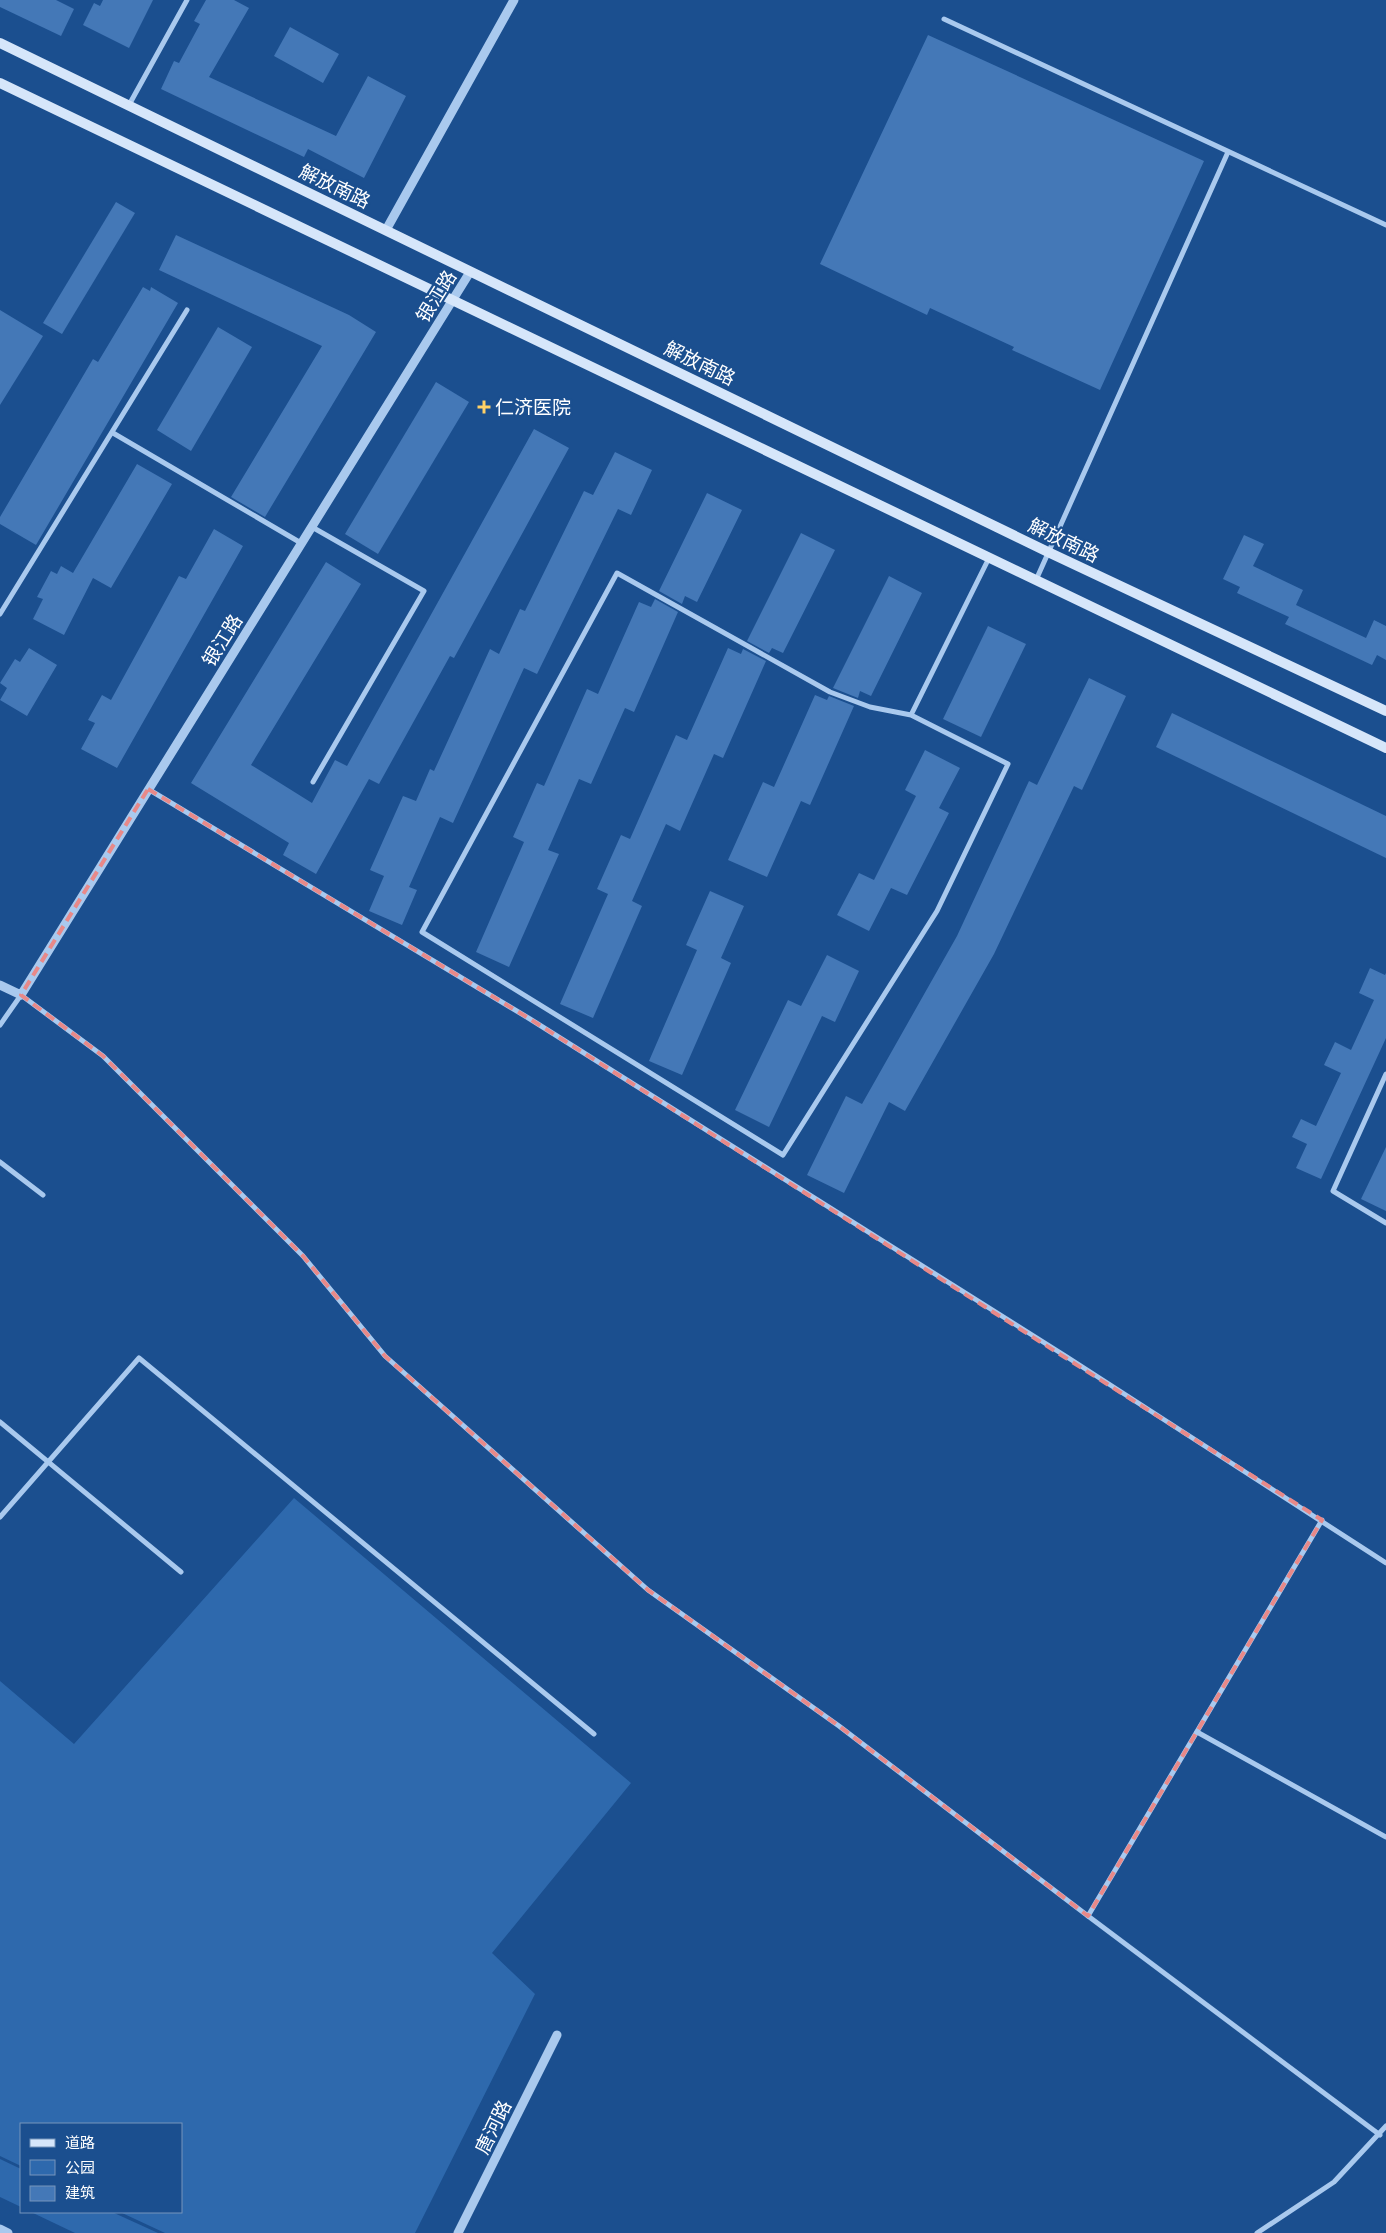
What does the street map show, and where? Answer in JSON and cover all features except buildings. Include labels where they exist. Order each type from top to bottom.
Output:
[{"type":"main road","name":"解放南路","points":[[0,42],[1048,552],[1386,711]]},
{"type":"main road","points":[[0,83],[452,302],[1386,748]]},
{"type":"street","points":[[128,105],[186,0]]},
{"type":"street","points":[[386,230],[514,0]]},
{"type":"street","points":[[944,20],[1386,225]]},
{"type":"street","points":[[1035,580],[1228,152]]},
{"type":"street","name":"银江路","points":[[0,1025],[21,995],[470,272]]},
{"type":"street","points":[[0,614],[187,310]]},
{"type":"street","points":[[112,433],[302,543]]},
{"type":"street","points":[[312,527],[424,591],[313,782]]},
{"type":"street","points":[[911,715],[989,558]]},
{"type":"street","points":[[617,573],[830,692],[870,707],[911,715],[1008,764],[937,912],[783,1154],[422,932],[617,573]]},
{"type":"street","points":[[148,789],[530,1019],[1059,1351],[1386,1563]]},
{"type":"street","points":[[0,985],[21,995],[103,1056],[303,1256],[385,1356],[648,1590],[839,1726],[1380,2135]]},
{"type":"street","points":[[1386,1074],[1333,1191],[1386,1223]]},
{"type":"street","points":[[0,1162],[42,1195]]},
{"type":"street","points":[[0,1517],[139,1358],[594,1734]]},
{"type":"street","points":[[0,1422],[181,1572]]},
{"type":"street","points":[[1088,1916],[1322,1520]]},
{"type":"street","points":[[1197,1732],[1386,1836]]},
{"type":"street","name":"唐河路","points":[[458,2233],[557,2035]]},
{"type":"street","points":[[1257,2233],[1334,2182],[1380,2135],[1386,2126]]},
{"type":"street","points":[[0,2229],[8,2233]]},
{"type":"highlighted area","points":[[148,789],[530,1019],[1322,1520],[1088,1916],[839,1726],[648,1590],[385,1356],[303,1256],[103,1056],[21,995]]},
{"type":"green space","points":[[294,1498],[631,1783],[492,1953],[535,1994],[415,2233],[165,2233],[122,2213],[182,2213],[182,2123],[20,2123],[20,2166],[0,2156],[0,1681],[74,1744]]},
{"type":"green space","points":[[0,2159],[20,2169],[20,2207],[0,2197]]},
{"type":"green space","points":[[33,2213],[114,2213],[158,2233],[75,2233]]},
{"type":"place","name":"仁济医院","points":[[484,407]]}]
